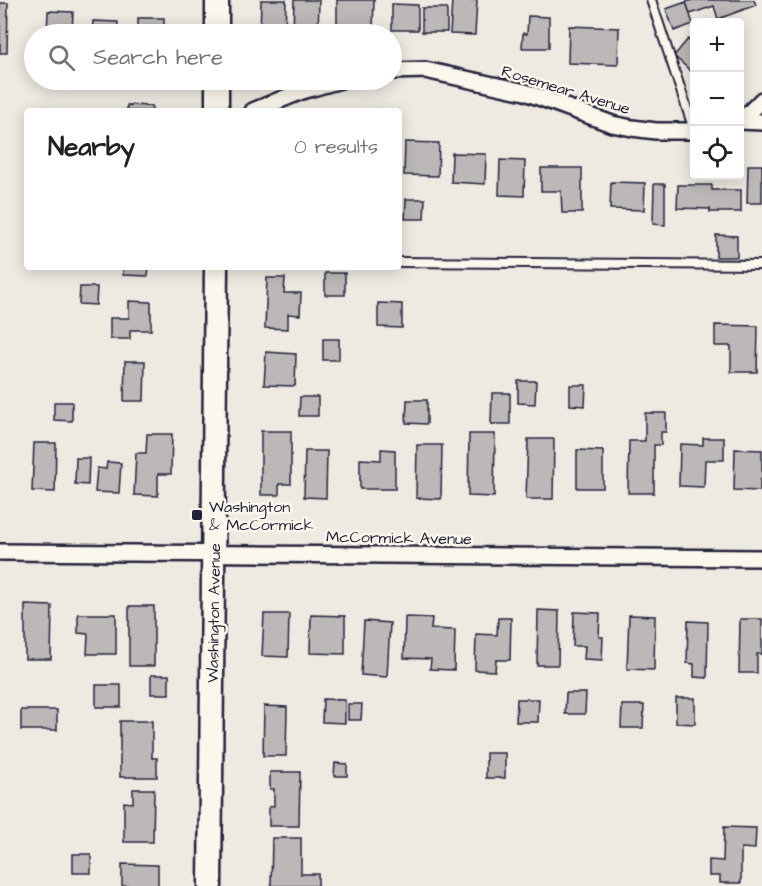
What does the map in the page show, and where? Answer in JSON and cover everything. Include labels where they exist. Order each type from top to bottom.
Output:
[{"type":"street","points":[[217,0],[217,24]]},
{"type":"street","name":"Rosemear Avenue","points":[[402,71],[425,70],[525,92],[612,124],[632,128],[690,130]]},
{"type":"street","points":[[217,90],[217,108]]},
{"type":"street","points":[[260,108],[306,90]]},
{"type":"street","points":[[744,117],[762,100]]},
{"type":"street","points":[[744,121],[762,122]]},
{"type":"street","name":"Washington Avenue","points":[[210,886],[216,270]]},
{"type":"street","name":"McCormick Avenue","points":[[0,552],[762,558]]},
{"type":"lane","points":[[651,0],[693,126]]},
{"type":"lane","points":[[402,262],[762,265]]},
{"type":"building","points":[[261,0],[286,0],[285,24],[260,24]]},
{"type":"building","points":[[294,0],[319,0],[318,24],[293,24]]},
{"type":"building","points":[[337,0],[374,0],[373,24],[337,24]]},
{"type":"building","points":[[452,0],[477,0],[475,35],[450,34]]},
{"type":"building","points":[[692,0],[754,0],[756,5],[718,18],[714,6],[690,14],[686,2]]},
{"type":"building","points":[[686,2],[691,18],[690,25],[674,31],[666,9]]},
{"type":"building","points":[[0,3],[8,3],[7,53],[0,53]]},
{"type":"building","points":[[392,4],[418,5],[418,30],[402,30],[402,24],[392,24]]},
{"type":"building","points":[[422,8],[447,8],[447,32],[422,32]]},
{"type":"building","points":[[48,11],[73,12],[72,24],[47,24]]},
{"type":"building","points":[[528,16],[549,17],[549,48],[522,48],[523,33],[527,34]]},
{"type":"building","points":[[138,18],[164,18],[164,24],[138,24]]},
{"type":"building","points":[[93,21],[118,22],[118,24],[93,24]]},
{"type":"building","points":[[569,26],[619,28],[618,65],[568,63]]},
{"type":"building","points":[[688,39],[690,41],[690,70],[674,56]]},
{"type":"building","points":[[127,105],[152,106],[152,108],[127,108]]},
{"type":"building","points":[[405,142],[439,143],[438,176],[404,175]]},
{"type":"building","points":[[452,153],[486,154],[485,184],[451,182]]},
{"type":"building","points":[[500,160],[525,161],[524,196],[499,195]]},
{"type":"building","points":[[748,165],[762,165],[762,203],[747,203]]},
{"type":"building","points":[[541,168],[582,168],[582,213],[562,213],[561,191],[541,191]]},
{"type":"building","points":[[611,182],[645,183],[644,210],[610,209]]},
{"type":"building","points":[[654,184],[665,184],[665,225],[653,224]]},
{"type":"building","points":[[678,185],[712,185],[712,190],[741,190],[741,212],[710,212],[710,209],[677,208]]},
{"type":"building","points":[[406,199],[425,199],[424,219],[405,219]]},
{"type":"building","points":[[716,235],[737,236],[737,257],[716,257]]},
{"type":"building","points":[[123,270],[149,270],[148,276],[123,275]]},
{"type":"building","points":[[325,273],[345,273],[345,295],[325,295]]},
{"type":"building","points":[[267,278],[285,278],[284,293],[301,293],[300,315],[288,314],[288,329],[265,328]]},
{"type":"building","points":[[80,287],[97,287],[96,305],[79,304]]},
{"type":"building","points":[[129,301],[151,302],[151,330],[130,330],[130,339],[110,339],[110,318],[129,318]]},
{"type":"building","points":[[378,303],[402,304],[402,328],[378,327]]},
{"type":"building","points":[[715,325],[758,326],[757,372],[731,372],[731,346],[715,346]]},
{"type":"building","points":[[323,339],[339,339],[339,360],[323,360]]},
{"type":"building","points":[[266,352],[296,354],[295,386],[264,385]]},
{"type":"building","points":[[125,361],[145,361],[144,401],[124,401]]},
{"type":"building","points":[[518,381],[536,381],[535,404],[518,403]]},
{"type":"building","points":[[570,385],[586,385],[585,406],[570,405]]},
{"type":"building","points":[[492,393],[510,393],[510,424],[491,424]]},
{"type":"building","points":[[300,397],[318,397],[318,416],[299,416]]},
{"type":"building","points":[[407,400],[427,400],[427,424],[406,423]]},
{"type":"building","points":[[54,402],[72,402],[72,421],[54,420]]},
{"type":"building","points":[[645,413],[666,413],[666,432],[661,432],[661,445],[654,445],[654,493],[628,493],[629,441],[645,441]]},
{"type":"building","points":[[261,431],[291,431],[291,484],[279,484],[279,495],[261,495]]},
{"type":"building","points":[[147,434],[172,434],[171,474],[158,474],[158,496],[134,495],[136,453],[146,453]]},
{"type":"building","points":[[469,434],[495,434],[494,497],[468,496]]},
{"type":"building","points":[[703,438],[724,438],[724,460],[705,460],[704,487],[679,486],[680,444],[703,445]]},
{"type":"building","points":[[528,439],[554,439],[553,499],[526,499]]},
{"type":"building","points":[[34,443],[56,443],[55,492],[32,491]]},
{"type":"building","points":[[417,445],[442,445],[441,499],[416,498]]},
{"type":"building","points":[[381,449],[395,450],[395,489],[360,489],[360,459],[381,460]]},
{"type":"building","points":[[735,449],[762,450],[760,491],[734,490]]},
{"type":"building","points":[[577,450],[603,451],[603,488],[577,488]]},
{"type":"building","points":[[305,451],[327,451],[326,498],[304,497]]},
{"type":"building","points":[[76,458],[89,458],[88,485],[75,484]]},
{"type":"building","points":[[107,462],[121,463],[119,493],[95,492],[97,468],[106,469]]},
{"type":"building","points":[[25,605],[52,606],[51,659],[25,659]]},
{"type":"building","points":[[129,606],[154,606],[154,666],[129,666]]},
{"type":"building","points":[[538,610],[559,611],[558,665],[537,665]]},
{"type":"building","points":[[574,612],[600,613],[599,637],[603,637],[602,660],[584,659],[585,646],[573,646]]},
{"type":"building","points":[[78,614],[116,614],[116,654],[87,654],[88,634],[78,633]]},
{"type":"building","points":[[264,614],[289,614],[288,657],[262,656]]},
{"type":"building","points":[[311,615],[345,616],[345,654],[310,653]]},
{"type":"building","points":[[629,615],[655,616],[654,670],[627,669]]},
{"type":"building","points":[[405,617],[432,618],[431,629],[455,630],[454,670],[430,669],[431,659],[404,658]]},
{"type":"building","points":[[498,618],[511,618],[510,660],[496,660],[495,671],[475,670],[476,634],[497,635]]},
{"type":"building","points":[[740,619],[762,619],[762,654],[757,654],[757,673],[739,673]]},
{"type":"building","points":[[364,621],[390,623],[387,677],[361,675]]},
{"type":"building","points":[[688,621],[708,622],[707,678],[694,677],[694,664],[687,663]]},
{"type":"building","points":[[151,675],[169,675],[169,694],[151,694]]},
{"type":"building","points":[[96,685],[121,685],[121,707],[96,707]]},
{"type":"building","points":[[566,693],[586,693],[585,714],[565,714]]},
{"type":"building","points":[[676,698],[695,698],[695,724],[676,723]]},
{"type":"building","points":[[323,699],[345,700],[345,723],[322,722]]},
{"type":"building","points":[[517,699],[539,699],[538,722],[516,722]]},
{"type":"building","points":[[348,704],[362,704],[361,720],[348,720]]},
{"type":"building","points":[[622,705],[644,705],[643,728],[621,728]]},
{"type":"building","points":[[264,706],[287,707],[286,756],[263,756]]},
{"type":"building","points":[[21,710],[57,710],[57,730],[21,730]]},
{"type":"building","points":[[120,721],[152,721],[152,758],[157,758],[157,777],[120,777]]},
{"type":"building","points":[[486,753],[505,753],[505,778],[486,778]]},
{"type":"building","points":[[335,763],[347,764],[347,776],[334,776]]},
{"type":"building","points":[[270,772],[300,772],[299,826],[269,826],[269,807],[274,806],[274,789],[270,789]]},
{"type":"building","points":[[133,789],[154,789],[153,842],[124,842],[124,802],[133,803]]},
{"type":"building","points":[[724,827],[756,828],[755,849],[741,848],[741,883],[720,883],[720,876],[709,876],[709,860],[723,861]]},
{"type":"building","points":[[272,838],[301,838],[301,874],[318,874],[318,886],[271,886]]},
{"type":"building","points":[[73,854],[91,854],[91,873],[73,873]]},
{"type":"building","points":[[122,864],[158,865],[158,886],[122,886]]},
{"type":"place","name":"Washington & McCormick","points":[[197,515]]}]
